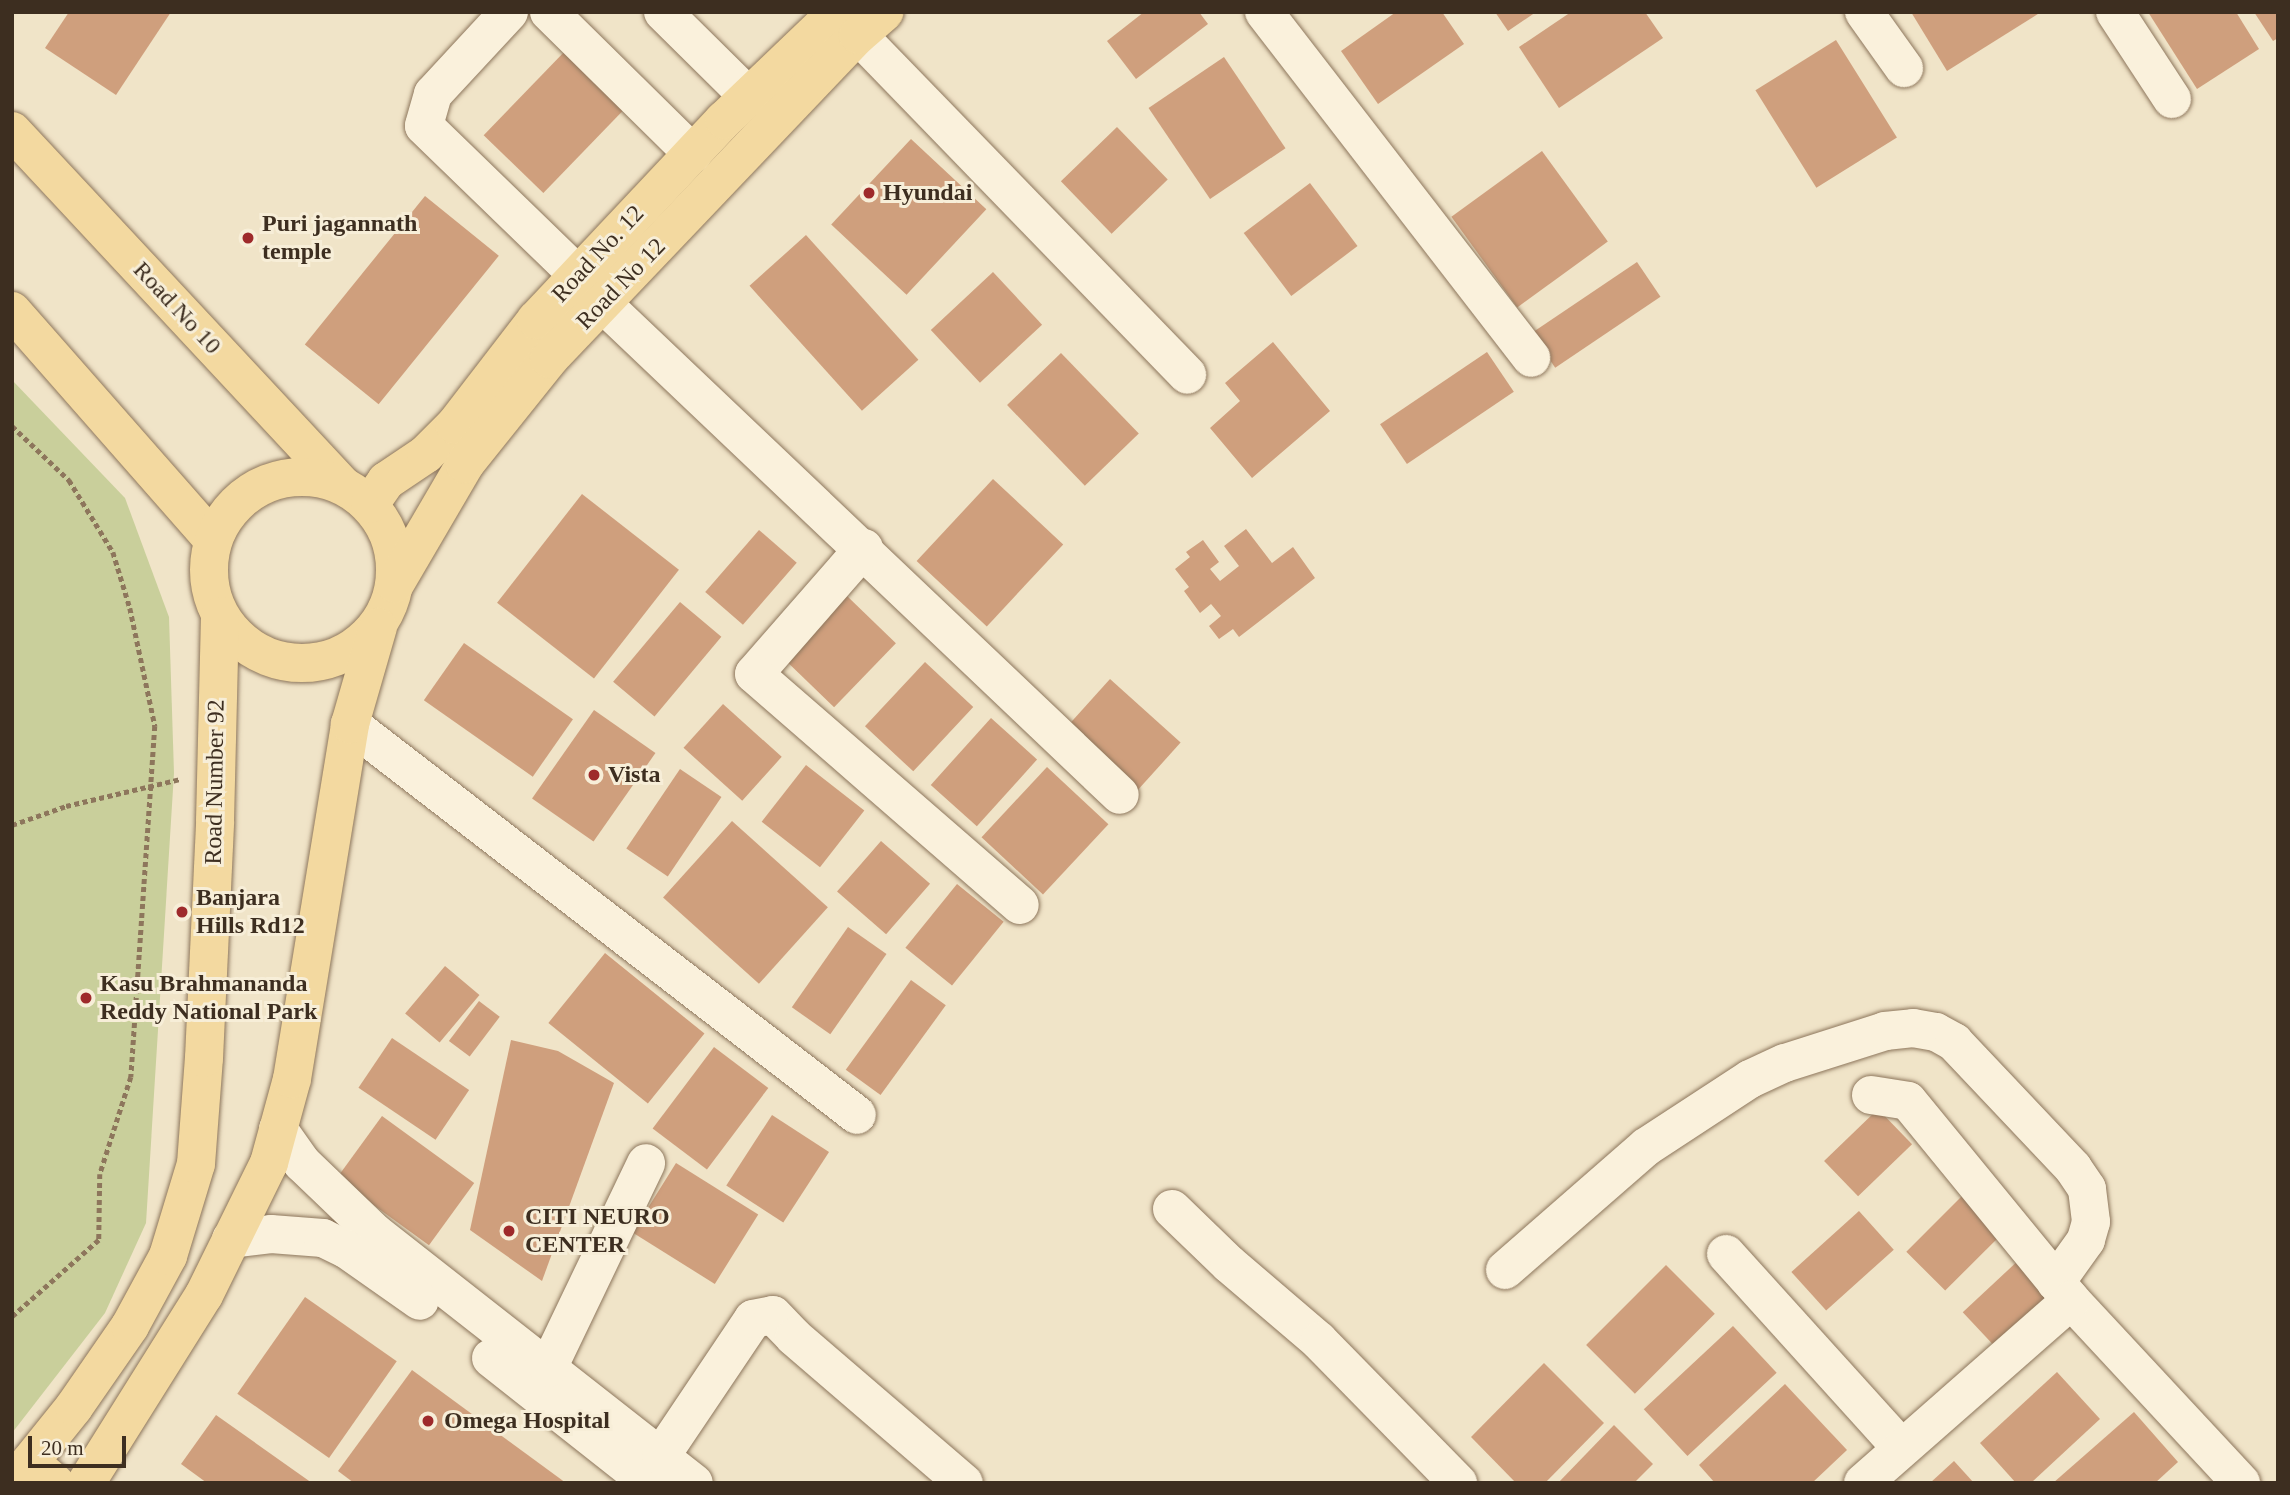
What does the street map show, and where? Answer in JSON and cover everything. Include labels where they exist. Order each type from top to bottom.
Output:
[{"type":"main road","name":"Road No 12","points":[[395,584],[465,464],[549,359],[590,289],[860,20]]},
{"type":"main road","name":"Road No. 12","points":[[356,495],[386,481],[426,454],[455,425],[536,320],[590,289],[693,154],[749,97],[860,20]]},
{"type":"main road","name":"Road No 10","points":[[12,131],[356,495]]},
{"type":"main road","points":[[12,311],[213,540]]},
{"type":"main road","points":[[86,1483],[204,1295],[269,1163],[292,1079],[350,724],[377,627],[389,606],[395,584],[392,541],[356,495],[312,476],[281,479],[252,491],[228,512],[213,540],[209,578],[219,616],[239,640],[265,657],[295,664],[326,662],[355,648],[377,627]]},
{"type":"main road","name":"Road Number 92","points":[[33,1476],[74,1407],[130,1326],[168,1256],[196,1164],[204,1058],[215,821],[219,616]]},
{"type":"street","points":[[509,12],[433,94],[424,126],[590,289],[1120,795]]},
{"type":"street","points":[[549,12],[693,154]]},
{"type":"street","points":[[663,12],[749,97]]},
{"type":"street","points":[[1264,12],[1531,358]]},
{"type":"street","points":[[1864,12],[1904,68]]},
{"type":"street","points":[[2115,12],[2172,99]]},
{"type":"street","points":[[860,20],[1187,375]]},
{"type":"street","points":[[864,548],[754,674],[1020,905]]},
{"type":"street","points":[[350,724],[857,1115]]},
{"type":"street","points":[[1505,1270],[1646,1147],[1750,1079],[1785,1063],[1885,1031],[1913,1028],[1936,1032],[1954,1042],[2073,1168],[2087,1189],[2091,1222],[2064,1291],[1863,1483]]},
{"type":"street","points":[[1871,1095],[1908,1101],[2064,1291],[2241,1483]]},
{"type":"street","points":[[278,1129],[302,1163],[375,1233],[548,1368],[655,1469]]},
{"type":"street","points":[[548,1368],[646,1163]]},
{"type":"street","points":[[1172,1209],[1229,1264],[1319,1341],[1458,1483]]},
{"type":"street","points":[[231,1239],[294,1235],[323,1238],[346,1249],[396,1282],[655,1469],[694,1483]]},
{"type":"street","points":[[1726,1254],[1901,1448]]},
{"type":"street","points":[[655,1469],[753,1319],[774,1315],[794,1337],[964,1483]]},
{"type":"path","points":[[12,426],[69,480],[113,552],[130,608],[155,726],[131,1077],[100,1174],[99,1240],[12,1317]]},
{"type":"path","points":[[12,825],[66,806],[151,787],[214,769]]},
{"type":"green space","name":"Kasu Brahmananda Reddy National Park","points":[[12,380],[125,498],[169,617],[174,773],[146,1223],[105,1313],[12,1433]]},
{"type":"building","points":[[69,12],[171,12],[116,95],[45,48]]},
{"type":"building","points":[[1144,12],[1199,12],[1208,24],[1136,79],[1107,41]]},
{"type":"building","points":[[1396,12],[1442,12],[1464,44],[1378,104],[1341,51]]},
{"type":"building","points":[[1495,12],[1536,12],[1508,31]]},
{"type":"building","points":[[1571,12],[1645,12],[1663,38],[1559,108],[1519,47]]},
{"type":"building","points":[[1911,12],[2041,12],[1947,71]]},
{"type":"building","points":[[2148,12],[2236,12],[2259,49],[2197,89]]},
{"type":"building","points":[[2254,12],[2278,12],[2278,38],[2273,41]]},
{"type":"building","points":[[1836,40],[1897,138],[1816,188],[1755,90]]},
{"type":"building","points":[[567,49],[627,107],[543,193],[484,135]]},
{"type":"building","points":[[1224,57],[1286,148],[1210,199],[1149,108]]},
{"type":"building","points":[[1117,127],[1168,180],[1112,234],[1061,181]]},
{"type":"building","points":[[911,139],[986,209],[907,295],[831,225]]},
{"type":"building","points":[[1542,151],[1608,242],[1517,307],[1451,217]]},
{"type":"building","points":[[1310,183],[1358,246],[1291,296],[1244,233]]},
{"type":"building","points":[[425,196],[499,256],[379,404],[305,344]]},
{"type":"building","points":[[806,235],[918,360],[862,411],[750,286]]},
{"type":"building","points":[[1637,262],[1660,297],[1555,368],[1532,333]]},
{"type":"building","points":[[993,272],[1042,325],[980,383],[931,330]]},
{"type":"building","points":[[1273,342],[1330,411],[1252,478],[1210,428],[1240,401],[1225,383]]},
{"type":"building","points":[[1487,352],[1514,392],[1407,464],[1380,424]]},
{"type":"building","points":[[1061,353],[1139,434],[1085,486],[1007,405]]},
{"type":"building","points":[[993,479],[1063,544],[987,626],[917,561]]},
{"type":"building","points":[[582,494],[679,570],[594,678],[497,603]]},
{"type":"building","points":[[1246,529],[1272,563],[1293,547],[1315,578],[1239,637],[1233,629],[1219,639],[1209,626],[1221,616],[1211,604],[1200,613],[1184,591],[1189,587],[1175,569],[1190,557],[1186,552],[1203,540],[1219,562],[1210,569],[1220,581],[1239,566],[1224,546]]},
{"type":"building","points":[[759,530],[797,563],[743,625],[705,592]]},
{"type":"building","points":[[847,596],[896,643],[834,707],[785,660]]},
{"type":"building","points":[[680,602],[721,637],[655,716],[613,682]]},
{"type":"building","points":[[464,643],[573,719],[533,777],[424,700]]},
{"type":"building","points":[[925,662],[973,707],[913,771],[865,726]]},
{"type":"building","points":[[1110,679],[1181,743],[1136,792],[1066,728]]},
{"type":"building","points":[[723,704],[782,757],[742,801],[684,748]]},
{"type":"building","name":"Vista","points":[[594,710],[655,753],[593,841],[532,798]]},
{"type":"building","points":[[991,718],[1037,759],[977,826],[931,785]]},
{"type":"building","points":[[806,765],[864,811],[820,867],[762,822]]},
{"type":"building","points":[[1047,767],[1108,824],[1043,894],[982,837]]},
{"type":"building","points":[[680,769],[721,797],[668,877],[626,849]]},
{"type":"building","points":[[732,821],[828,907],[759,984],[663,898]]},
{"type":"building","points":[[881,841],[930,884],[886,934],[837,892]]},
{"type":"building","points":[[957,884],[1004,922],[952,985],[905,948]]},
{"type":"building","points":[[848,927],[887,954],[830,1034],[792,1007]]},
{"type":"building","points":[[605,953],[704,1034],[648,1103],[548,1023]]},
{"type":"building","points":[[445,966],[479,995],[440,1042],[405,1013]]},
{"type":"building","points":[[911,980],[946,1005],[881,1095],[846,1070]]},
{"type":"building","points":[[479,1001],[500,1017],[470,1057],[449,1041]]},
{"type":"building","points":[[392,1038],[469,1090],[436,1140],[358,1088]]},
{"type":"building","points":[[511,1040],[558,1051],[614,1083],[542,1281],[470,1230]]},
{"type":"building","points":[[714,1047],[768,1088],[707,1169],[653,1128]]},
{"type":"building","points":[[1878,1109],[1912,1144],[1858,1196],[1824,1161]]},
{"type":"building","points":[[772,1115],[829,1152],[783,1222],[726,1185]]},
{"type":"building","points":[[382,1116],[474,1183],[429,1245],[337,1178]]},
{"type":"building","points":[[676,1163],[758,1214],[715,1284],[633,1233]]},
{"type":"building","points":[[1965,1193],[2004,1232],[1945,1291],[1906,1252]]},
{"type":"building","points":[[1859,1211],[1894,1250],[1826,1311],[1791,1272]]},
{"type":"building","points":[[2022,1257],[2054,1291],[1995,1347],[1963,1312]]},
{"type":"building","points":[[1666,1265],[1715,1314],[1635,1394],[1586,1345]]},
{"type":"building","points":[[305,1297],[397,1361],[329,1458],[237,1394]]},
{"type":"building","points":[[1733,1326],[1777,1373],[1687,1456],[1644,1409]]},
{"type":"building","points":[[1544,1363],[1604,1423],[1545,1483],[1516,1483],[1471,1437]]},
{"type":"building","name":"Omega Hospital","points":[[412,1370],[566,1483],[354,1483],[338,1471]]},
{"type":"building","points":[[2057,1372],[2100,1419],[2031,1483],[2016,1483],[1980,1443]]},
{"type":"building","points":[[1785,1384],[1847,1450],[1812,1483],[1715,1483],[1699,1465]]},
{"type":"building","points":[[2134,1412],[2178,1462],[2155,1483],[2053,1483]]},
{"type":"building","points":[[216,1415],[312,1483],[207,1483],[181,1464]]},
{"type":"building","points":[[1614,1425],[1653,1464],[1634,1483],[1558,1483]]},
{"type":"building","points":[[1954,1461],[1974,1483],[1930,1483]]},
{"type":"place","name":"Hyundai","points":[[869,193]]},
{"type":"place","name":"Puri jagannath temple","points":[[248,238]]},
{"type":"place","name":"Vista","points":[[594,775]]},
{"type":"place","name":"Banjara Hills Rd12","points":[[182,912]]},
{"type":"place","name":"Kasu Brahmananda Reddy National Park","points":[[86,998]]},
{"type":"place","name":"CITI NEURO CENTER","points":[[509,1231]]},
{"type":"place","name":"Omega Hospital","points":[[428,1421]]}]
